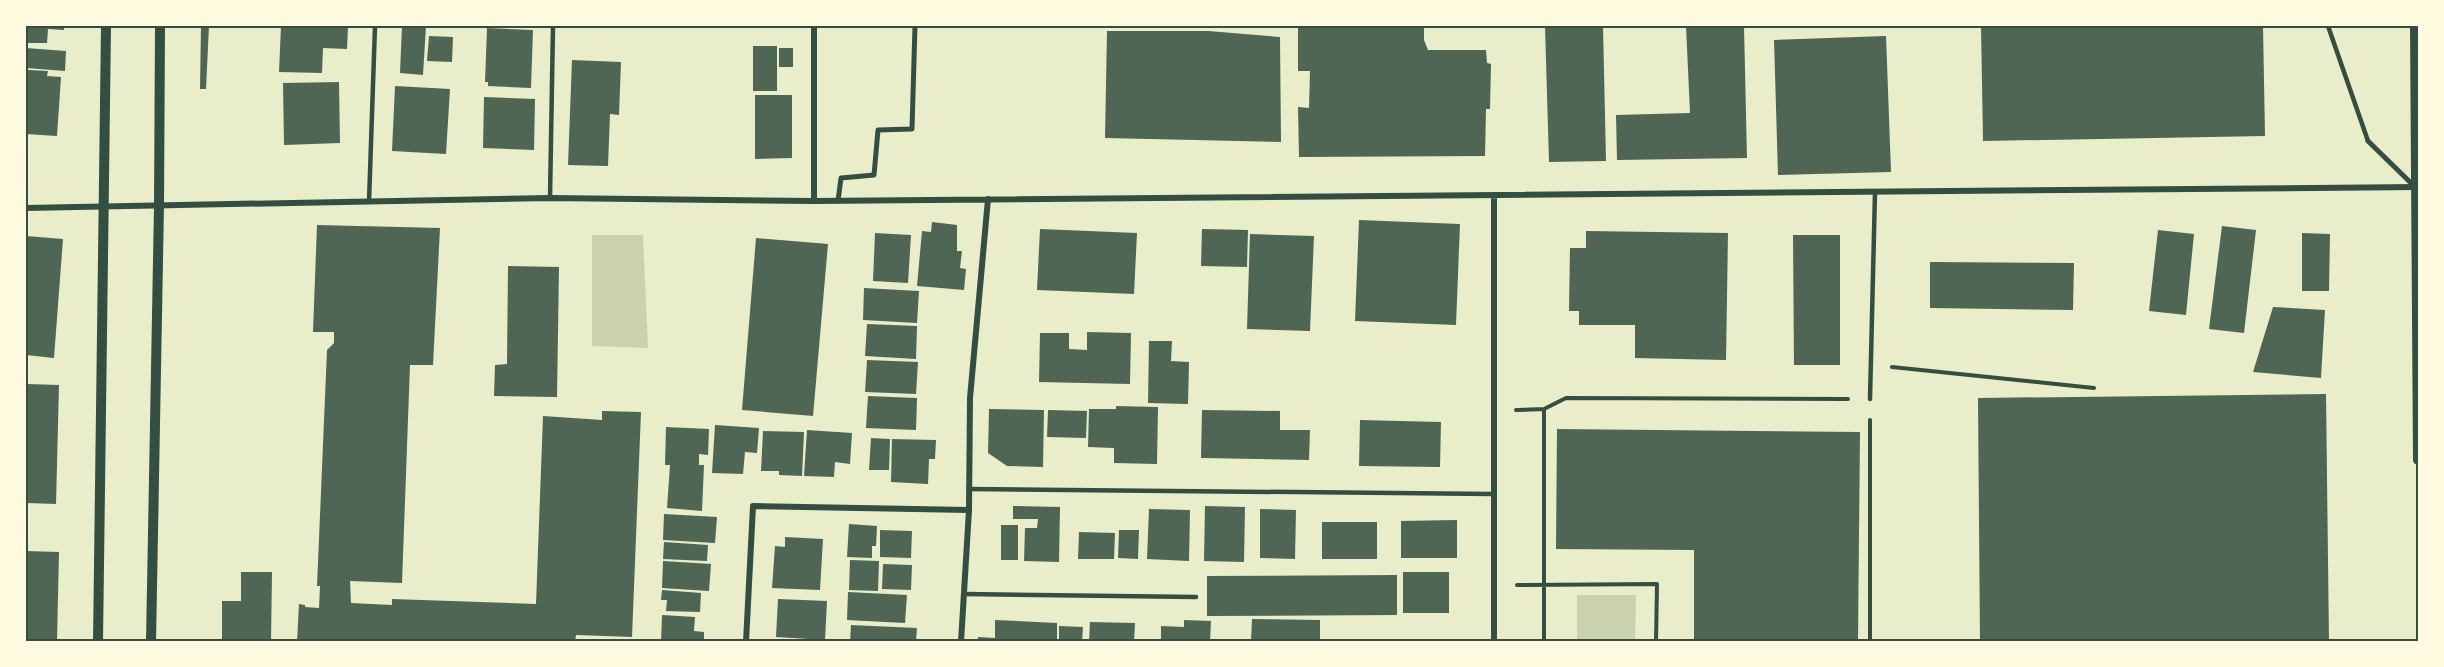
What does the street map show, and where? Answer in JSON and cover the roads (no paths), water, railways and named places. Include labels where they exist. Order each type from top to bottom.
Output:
[{"type":"street","points":[[98,642],[106,26]]},
{"type":"street","points":[[151,642],[160,26]]},
{"type":"street","points":[[814,26],[814,201]]},
{"type":"street","points":[[838,201],[841,178],[874,175],[878,130],[912,129],[915,26]]},
{"type":"street","points":[[2415,26],[2418,460]]},
{"type":"street","points":[[2368,141],[2417,187]]},
{"type":"street","points":[[26,207],[550,198],[838,201],[2417,187]]},
{"type":"street","points":[[1494,196],[1494,642]]},
{"type":"street","points":[[961,642],[969,510],[970,398],[988,199]]},
{"type":"street","points":[[746,642],[753,506],[969,510]]},
{"type":"lane","points":[[369,202],[375,26]]},
{"type":"lane","points":[[550,198],[554,26]]},
{"type":"lane","points":[[2328,26],[2368,141]]},
{"type":"lane","points":[[1870,399],[1875,192]]},
{"type":"lane","points":[[969,489],[1494,494]]},
{"type":"lane","points":[[964,594],[1196,597]]}]
